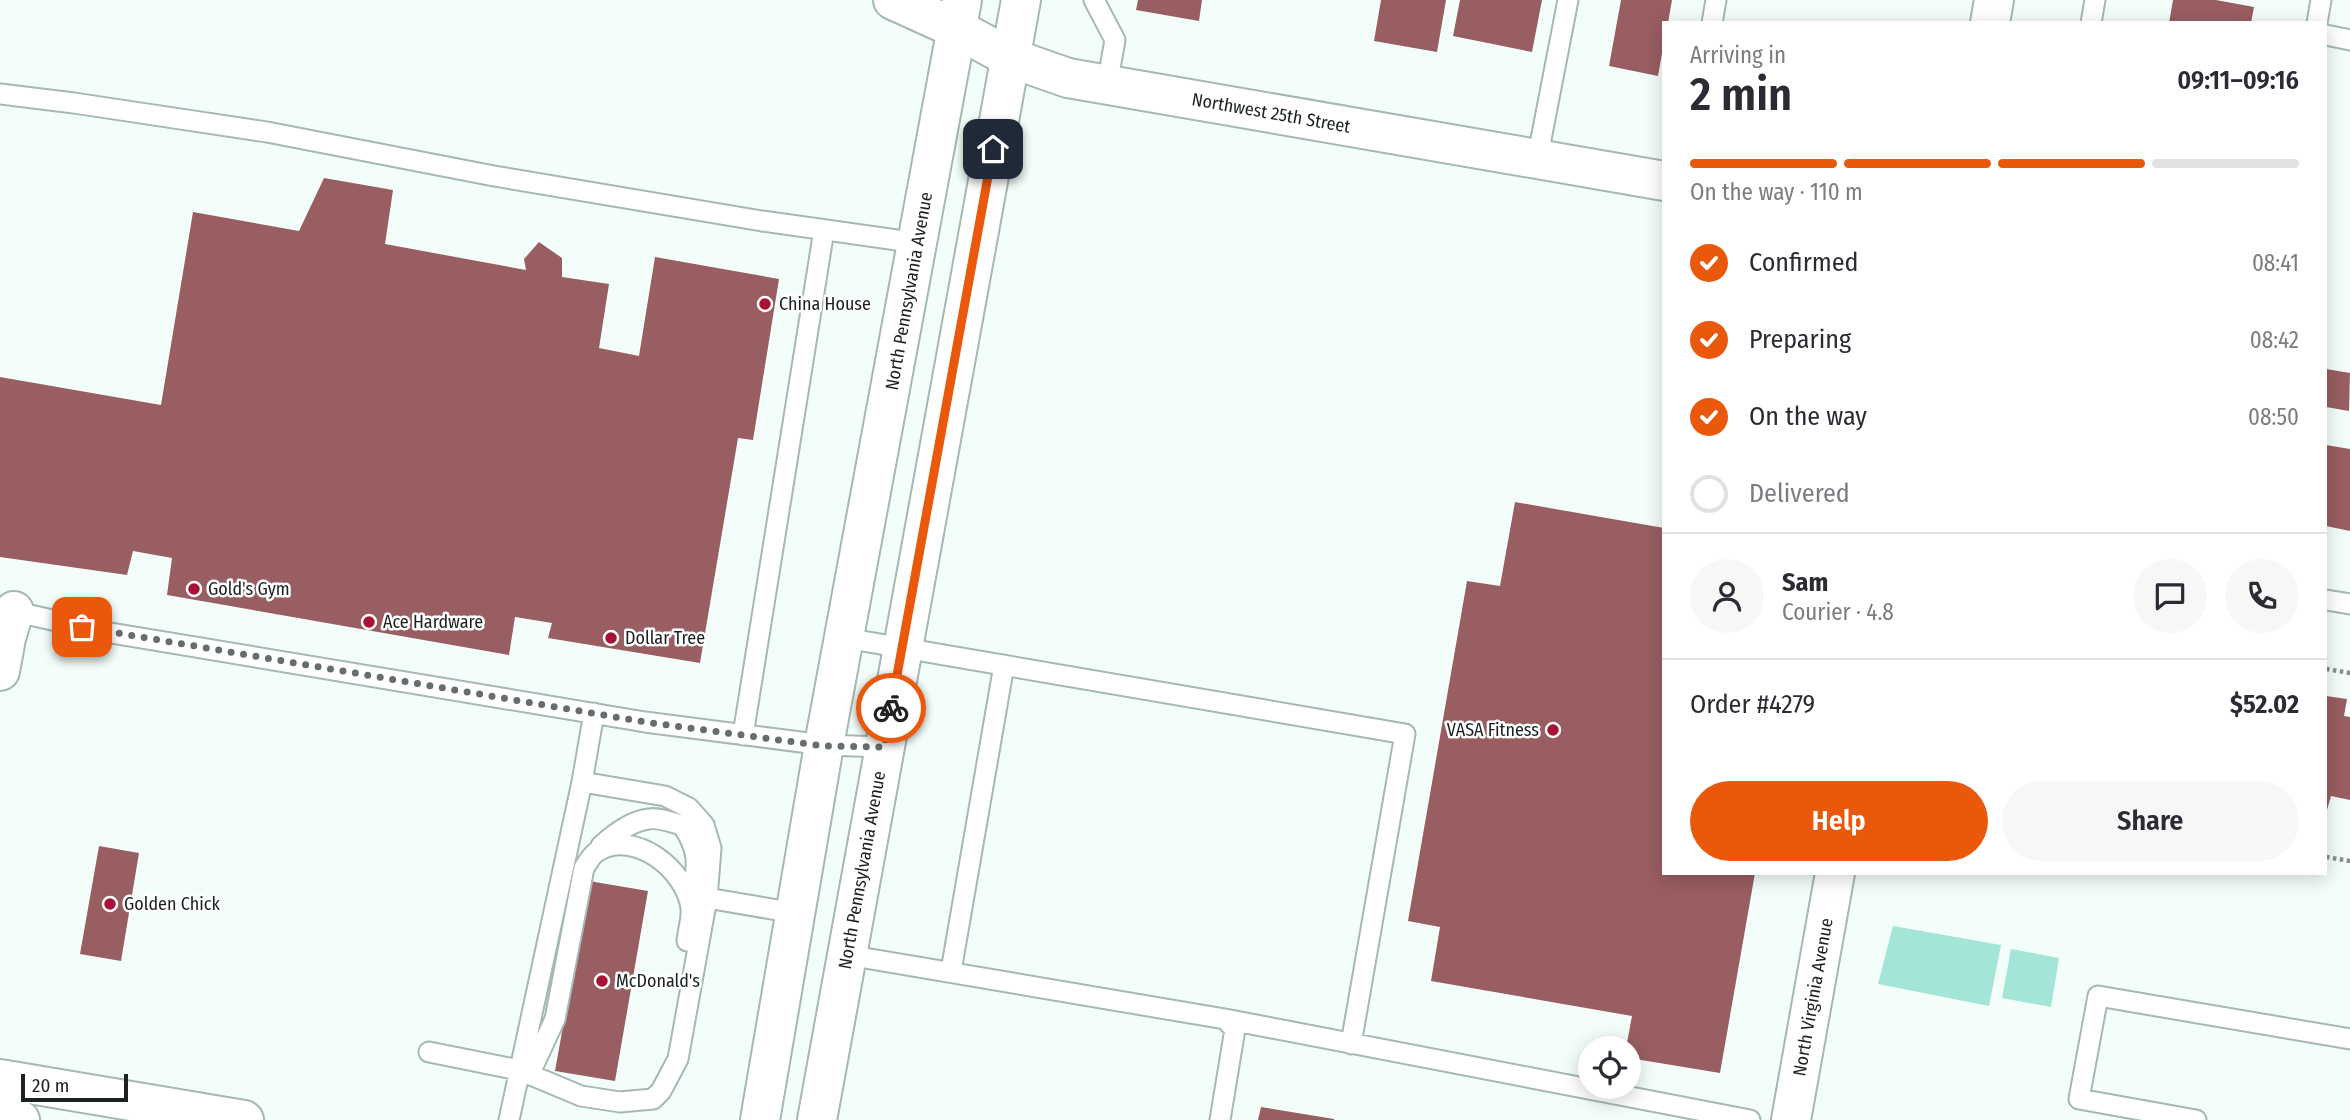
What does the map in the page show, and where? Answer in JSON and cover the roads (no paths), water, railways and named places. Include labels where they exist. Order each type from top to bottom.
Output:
[{"type":"main road","name":"Northwest 25th Street","points":[[893,0],[959,15],[1011,58],[1069,78],[1662,181]]},
{"type":"main road","name":"North Pennsylvania Avenue","points":[[817,1120],[1021,0]]},
{"type":"main road","points":[[1990,21],[1994,0]]},
{"type":"main road","name":"North Pennsylvania Avenue","points":[[760,1120],[824,746],[959,15]]},
{"type":"main road","points":[[909,294],[965,303]]},
{"type":"main road","points":[[873,483],[931,493]]},
{"type":"main road","points":[[0,671],[6,638],[7,609]]},
{"type":"main road","name":"North Virginia Avenue","points":[[1791,1120],[1836,875]]},
{"type":"main road","points":[[0,1079],[244,1120]]},
{"type":"main road","points":[[0,1108],[20,1120]]},
{"type":"lane","points":[[1094,0],[1115,40],[1107,85]]},
{"type":"lane","points":[[1537,160],[1568,0]]},
{"type":"lane","points":[[1712,21],[1716,0]]},
{"type":"lane","points":[[2091,21],[2095,0]]},
{"type":"lane","points":[[2317,21],[2321,0]]},
{"type":"lane","points":[[2327,35],[2350,40]]},
{"type":"lane","points":[[0,94],[267,132],[494,176],[918,243]]},
{"type":"lane","points":[[743,735],[824,230]]},
{"type":"lane","points":[[2327,600],[2350,604]]},
{"type":"lane","points":[[7,609],[105,632],[594,713],[824,746],[884,747]]},
{"type":"lane","points":[[845,638],[1405,734],[1352,1044]]},
{"type":"lane","points":[[951,971],[1004,665]]},
{"type":"lane","points":[[509,1120],[524,1072],[594,713]]},
{"type":"lane","points":[[429,1052],[524,1072],[580,1096],[620,1102],[653,1099],[661,1091],[678,1059],[699,903],[710,848],[704,825],[689,808],[665,796],[582,782]]},
{"type":"lane","points":[[524,1072],[555,1020],[584,868],[611,837],[631,825],[651,818],[682,825],[694,842],[697,855],[699,903]]},
{"type":"lane","points":[[596,852],[615,845],[634,846],[653,853],[668,867],[682,888],[699,903],[795,914]]},
{"type":"lane","points":[[847,956],[1225,1018],[1750,1120]]},
{"type":"lane","points":[[2196,1120],[2079,1099],[2098,996],[2350,1039]]},
{"type":"lane","points":[[1220,1120],[1235,1029],[1225,1018]]},
{"type":"place","name":"China House","points":[[765,304]]},
{"type":"place","name":"Gold's Gym","points":[[194,589]]},
{"type":"place","name":"Ace Hardware","points":[[369,622]]},
{"type":"place","name":"Dollar Tree","points":[[611,638]]},
{"type":"place","name":"VASA Fitness","points":[[1553,730]]},
{"type":"place","name":"Golden Chick","points":[[110,904]]},
{"type":"place","name":"McDonald's","points":[[602,981]]}]
